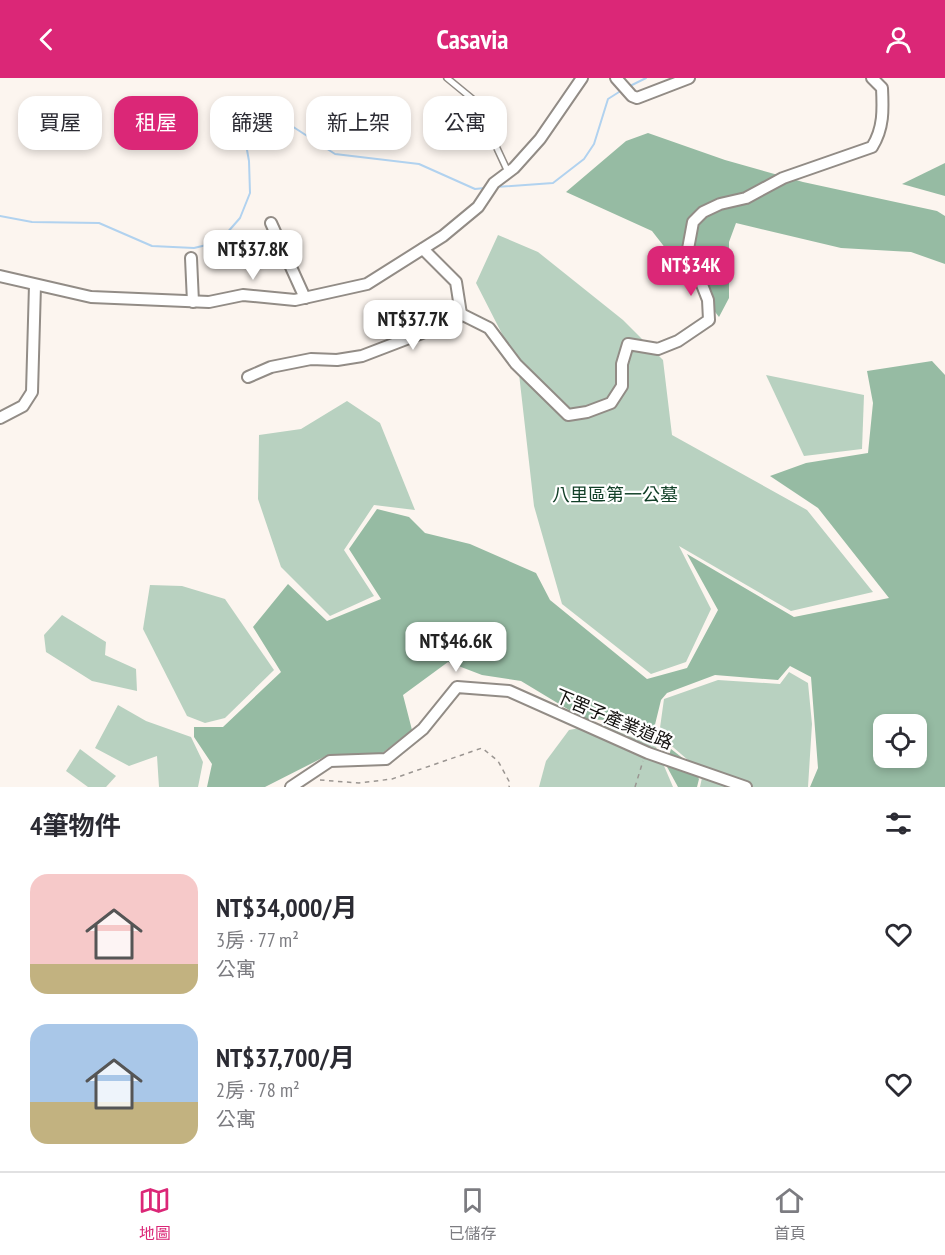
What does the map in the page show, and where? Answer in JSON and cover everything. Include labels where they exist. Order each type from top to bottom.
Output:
[{"type":"street","points":[[0,276],[91,297],[193,302],[209,302],[243,295],[295,300],[368,284],[423,249],[478,207],[490,188],[540,139],[582,78]]},
{"type":"street","points":[[616,78],[632,96],[637,98],[689,78]]},
{"type":"street","points":[[461,314],[489,328],[516,364],[568,415],[587,412],[611,403],[622,386],[622,364],[628,344],[658,349],[678,341],[709,320],[708,300],[688,249],[693,222],[703,212],[720,204],[746,198],[783,178],[872,147],[880,134],[883,110],[882,87],[872,78]]},
{"type":"street","points":[[271,223],[305,298]]},
{"type":"street","points":[[248,377],[271,367],[311,359],[337,360],[362,356],[456,320],[461,314],[456,282],[423,249]]},
{"type":"street","points":[[191,258],[193,302]]},
{"type":"street","points":[[0,418],[23,406],[32,392],[36,285]]},
{"type":"street","name":"下罟子產業道路","points":[[291,787],[330,762],[386,759],[423,729],[458,687],[509,692],[648,753],[746,787]]},
{"type":"lane","points":[[447,78],[474,101],[508,172]]},
{"type":"path","points":[[303,779],[359,783],[392,779],[482,748],[498,761],[510,783],[509,787]]},
{"type":"path","points":[[635,787],[640,766],[648,753]]},
{"type":"green space","points":[[648,133],[725,160],[803,182],[937,211],[945,216],[945,264],[911,252],[841,248],[736,223],[729,242],[729,298],[719,317],[652,231],[566,192],[626,141]]},
{"type":"green space","points":[[945,163],[945,196],[902,184]]},
{"type":"green space","name":"八里區第一公墓","points":[[498,235],[538,252],[623,320],[663,360],[672,435],[807,510],[873,592],[791,611],[679,546],[711,609],[686,662],[651,674],[562,604],[534,506],[518,365],[476,283]]},
{"type":"green space","points":[[932,361],[945,375],[945,787],[810,787],[818,768],[811,677],[790,666],[778,680],[715,675],[667,693],[661,700],[651,741],[606,720],[584,719],[521,681],[482,675],[448,662],[403,695],[412,730],[381,754],[330,754],[265,787],[207,787],[212,764],[194,737],[194,727],[223,727],[281,672],[253,627],[288,584],[327,621],[381,599],[349,549],[377,509],[409,517],[425,533],[470,544],[536,573],[550,600],[647,679],[687,668],[718,610],[687,554],[794,617],[889,598],[818,508],[770,476],[806,463],[868,453],[873,403],[867,371]]},
{"type":"green space","points":[[766,375],[864,395],[862,449],[804,456]]},
{"type":"green space","points":[[347,401],[380,423],[415,510],[374,505],[344,550],[374,596],[330,616],[281,567],[258,499],[259,435],[301,429]]},
{"type":"green space","points":[[150,585],[182,586],[225,599],[274,670],[225,718],[205,723],[187,716],[143,629]]},
{"type":"green space","points":[[62,615],[106,642],[105,655],[136,669],[137,691],[92,681],[46,652],[44,635]]},
{"type":"green space","points":[[789,672],[808,683],[812,724],[808,787],[700,787],[703,773],[659,735],[664,699],[718,680],[780,684]]},
{"type":"green space","points":[[118,705],[146,721],[191,737],[203,762],[198,787],[159,787],[157,756],[129,766],[95,748]]},
{"type":"green space","points":[[600,724],[656,747],[673,787],[539,787],[546,761],[569,730]]},
{"type":"green space","points":[[80,749],[116,776],[106,787],[88,787],[66,771]]},
{"type":"green space","points":[[671,749],[689,763],[699,779],[697,787],[678,787],[666,765]]},
{"type":"waterway","points":[[632,85],[646,78]]},
{"type":"waterway","points":[[496,187],[553,183],[584,159],[594,144],[608,99],[619,92]]},
{"type":"waterway","points":[[0,216],[32,222],[99,223],[152,246],[194,248],[219,242],[240,218],[250,193],[249,161],[245,139],[259,117],[281,119],[335,154],[419,164],[475,189],[485,188]]}]
